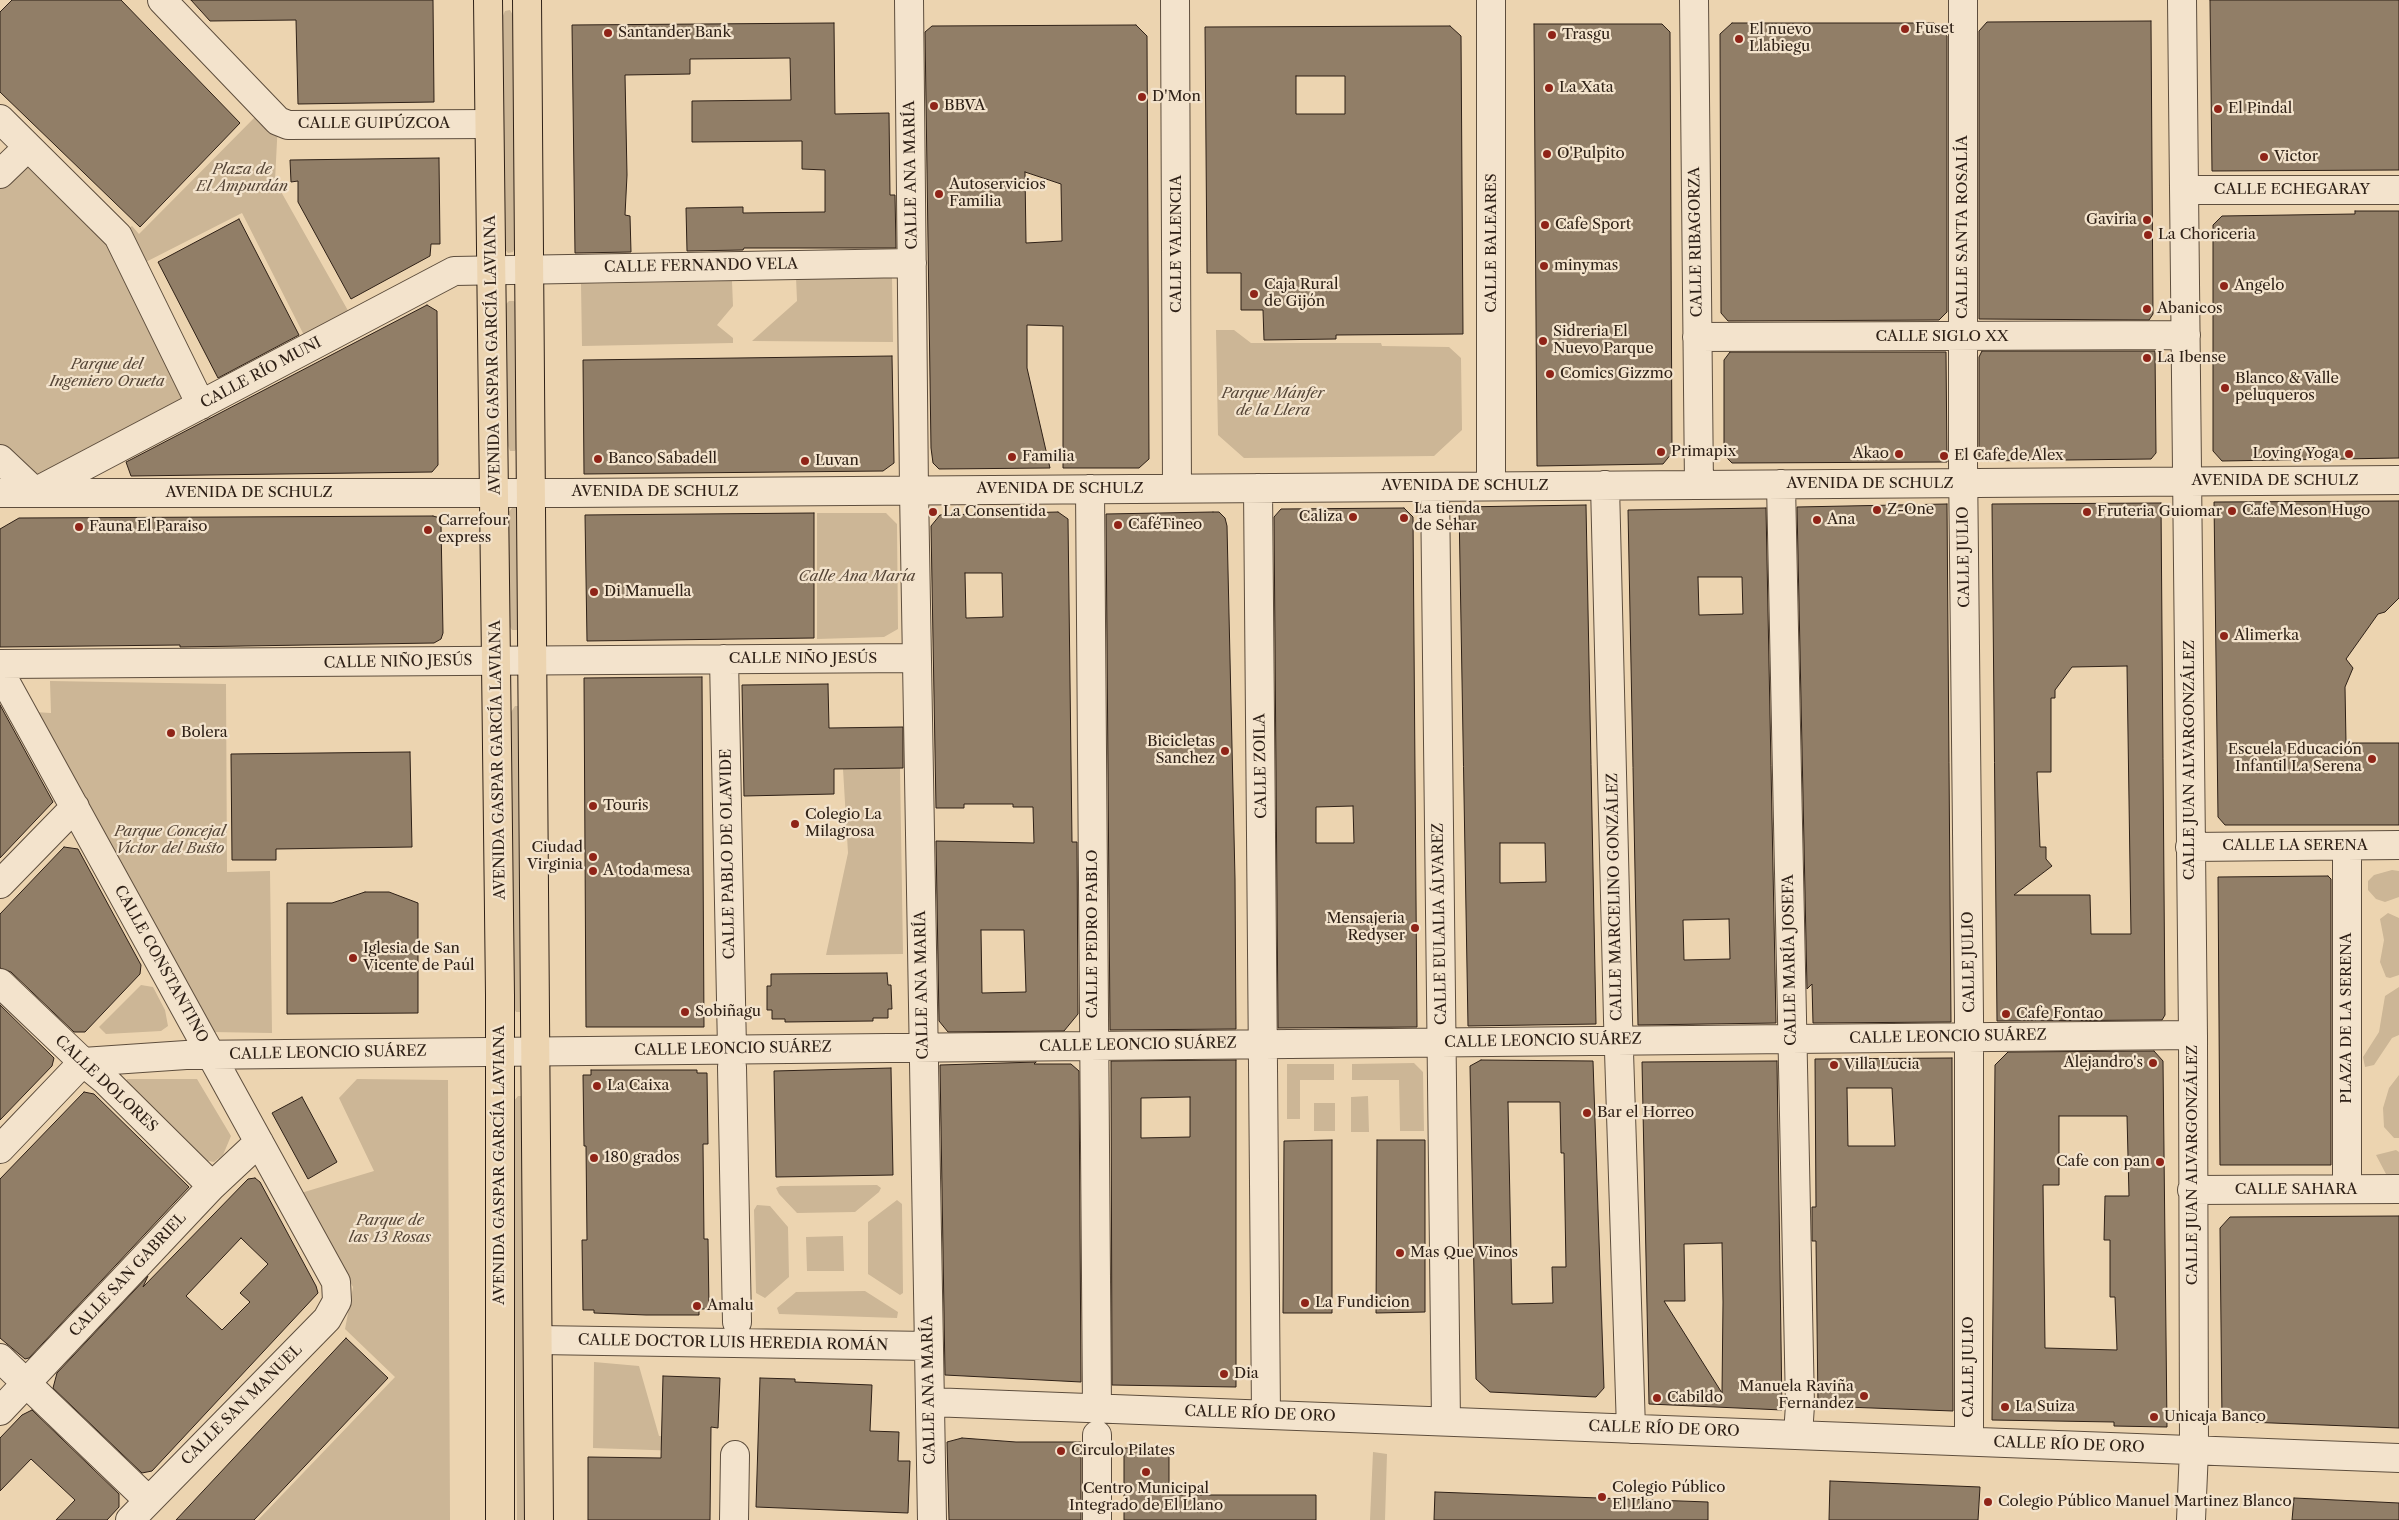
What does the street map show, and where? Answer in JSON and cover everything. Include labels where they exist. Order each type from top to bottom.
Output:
[{"type":"main road","name":"AVENIDA GASPAR GARCÍA LAVIANA","points":[[488,0],[497,661],[500,1052],[500,1520]]},
{"type":"main road","points":[[527,0],[539,1520]]},
{"type":"street","name":"CALLE GUIPÚZCOA","points":[[162,0],[278,121],[288,125],[489,124]]},
{"type":"street","name":"CALLE ANA MARÍA","points":[[909,0],[914,490],[932,1520]]},
{"type":"street","name":"CALLE VALENCIA","points":[[1175,0],[1177,488]]},
{"type":"street","name":"CALLE BALEARES","points":[[1491,0],[1491,486]]},
{"type":"street","name":"CALLE RIBAGORZA","points":[[1694,0],[1698,485]]},
{"type":"street","name":"CALLE SANTA ROSALÍA","points":[[1963,0],[1963,484]]},
{"type":"street","name":"CALLE JUAN ALVARGONZÁLEZ","points":[[2182,0],[2193,1035],[2194,1450],[2191,1520]]},
{"type":"street","points":[[0,119],[118,236],[201,404]]},
{"type":"street","points":[[0,174],[28,146]]},
{"type":"street","name":"CALLE ECHEGARAY","points":[[2184,190],[2399,190]]},
{"type":"street","name":"CALLE FERNANDO VELA","points":[[491,270],[912,263]]},
{"type":"street","name":"CALLE RÍO MUNI","points":[[35,492],[454,271],[491,270]]},
{"type":"street","name":"CALLE SIGLO XX","points":[[1697,337],[1964,338],[2186,335]]},
{"type":"street","points":[[0,459],[35,492]]},
{"type":"street","name":"AVENIDA DE SCHULZ","points":[[1,494],[35,492],[531,493],[2399,480]]},
{"type":"street","name":"CALLE MARÍA JOSEFA","points":[[1780,484],[1800,1405],[1798,1435]]},
{"type":"street","name":"CALLE JULIO","points":[[1963,484],[1969,1037],[1969,1441]]},
{"type":"street","name":"CALLE MARCELINO GONZÁLEZ","points":[[1605,485],[1631,1429]]},
{"type":"street","name":"CALLE EULALIA ÁLVAREZ","points":[[1434,487],[1446,1421]]},
{"type":"street","name":"CALLE ZOILA","points":[[1258,488],[1266,1414]]},
{"type":"street","name":"CALLE PEDRO PABLO","points":[[1090,489],[1097,1408]]},
{"type":"street","name":"CALLE NIÑO JESÚS","points":[[0,664],[917,658]]},
{"type":"street","name":"CALLE PABLO DE OLAVIDE","points":[[724,659],[737,1322]]},
{"type":"street","name":"CALLE CONSTANTINO","points":[[0,672],[336,1282]]},
{"type":"street","points":[[0,884],[75,807]]},
{"type":"street","name":"PLAZA DE LA SERENA","points":[[2347,846],[2347,1190]]},
{"type":"street","name":"CALLE LA SERENA","points":[[2190,847],[2399,846]]},
{"type":"street","name":"CALLE DOLORES","points":[[0,983],[83,1062],[106,1081],[212,1186]]},
{"type":"street","name":"CALLE LEONCIO SUÁREZ","points":[[83,1062],[211,1055],[535,1051],[732,1058],[923,1047],[2193,1035]]},
{"type":"street","points":[[0,1149],[83,1062]]},
{"type":"street","name":"CALLE SAN GABRIEL","points":[[0,1411],[212,1186],[258,1142]]},
{"type":"street","name":"CALLE SAHARA","points":[[2192,1190],[2399,1189]]},
{"type":"street","name":"CALLE SAN MANUEL","points":[[130,1520],[327,1319],[337,1301],[336,1282]]},
{"type":"street","name":"CALLE DOCTOR LUIS HEREDIA ROMÁN","points":[[538,1340],[929,1346]]},
{"type":"street","points":[[0,1358],[148,1500]]},
{"type":"street","name":"CALLE RÍO DE ORO","points":[[930,1402],[2399,1458]]},
{"type":"street","points":[[1096,1520],[1097,1435]]},
{"type":"street","points":[[734,1520],[735,1455]]},
{"type":"green space","points":[[510,10],[514,17],[516,245],[513,252],[508,253],[503,247],[502,18],[505,11]]},
{"type":"green space","name":"Parque del Ingeniero Orueta","points":[[264,108],[278,121],[275,181],[355,323],[310,347],[242,213],[134,268],[201,405],[35,492],[0,459],[0,174],[28,147],[118,236],[132,226],[139,234]]},
{"type":"green space","points":[[796,277],[892,277],[893,342],[752,341],[797,301]]},
{"type":"green space","points":[[732,281],[733,306],[717,325],[733,338],[733,343],[582,346],[581,284]]},
{"type":"green space","points":[[509,301],[514,301],[518,306],[519,443],[515,451],[510,451],[505,438],[504,306]]},
{"type":"green space","name":"Parque Mánfer de la Llera","points":[[1216,330],[1234,330],[1251,343],[1381,343],[1382,346],[1449,347],[1461,358],[1462,430],[1434,456],[1244,458],[1218,435]]},
{"type":"green space","points":[[512,508],[518,508],[521,624],[517,630],[512,630],[509,625],[507,514]]},
{"type":"green space","name":"Calle Ana María","points":[[817,513],[886,513],[897,524],[898,629],[884,637],[817,639]]},
{"type":"green space","name":"Parque Concejal Víctor del Busto","points":[[50,681],[226,684],[227,872],[270,871],[272,1033],[211,1032],[34,712],[51,713]]},
{"type":"green space","points":[[515,706],[519,706],[524,1005],[520,1012],[516,1012],[513,1006],[511,712]]},
{"type":"green space","points":[[900,768],[903,954],[826,955],[848,853],[843,769]]},
{"type":"green space","points":[[2392,870],[2399,871],[2399,897],[2385,902],[2376,899],[2368,890],[2368,881],[2374,875]]},
{"type":"green space","points":[[2388,913],[2399,918],[2399,975],[2390,978],[2386,977],[2380,962],[2384,940],[2380,919]]},
{"type":"green space","points":[[141,985],[153,987],[165,1010],[168,1026],[161,1031],[106,1034],[99,1027]]},
{"type":"green space","points":[[2399,987],[2399,1035],[2392,1038],[2374,1065],[2365,1067],[2363,1057],[2379,1032],[2385,996]]},
{"type":"green space","points":[[1414,1063],[1423,1072],[1424,1131],[1400,1131],[1399,1080],[1352,1080],[1352,1064]]},
{"type":"green space","points":[[1287,1064],[1334,1064],[1334,1080],[1300,1080],[1300,1119],[1287,1119]]},
{"type":"green space","points":[[2399,1075],[2399,1138],[2394,1138],[2384,1127],[2383,1108],[2389,1088]]},
{"type":"green space","points":[[127,1079],[197,1079],[231,1136],[223,1155],[214,1162],[203,1160],[125,1083]]},
{"type":"green space","name":"Parque de las 13 Rosas","points":[[357,1079],[448,1080],[450,1520],[258,1520],[395,1377],[345,1329],[353,1287],[301,1193],[374,1171],[339,1098]]},
{"type":"green space","points":[[518,1096],[523,1096],[528,1520],[517,1520],[513,1102]]},
{"type":"green space","points":[[1368,1096],[1369,1132],[1351,1132],[1351,1097]]},
{"type":"green space","points":[[1314,1103],[1335,1103],[1335,1131],[1314,1131]]},
{"type":"green space","points":[[2396,1150],[2399,1152],[2399,1174],[2386,1174],[2376,1155]]},
{"type":"green space","points":[[877,1185],[881,1188],[879,1192],[855,1212],[797,1213],[779,1194],[776,1188],[780,1186]]},
{"type":"green space","points":[[897,1200],[902,1204],[903,1293],[900,1295],[868,1274],[868,1222]]},
{"type":"green space","points":[[757,1205],[770,1206],[788,1227],[789,1277],[765,1298],[756,1293],[754,1210]]},
{"type":"green space","points":[[843,1236],[844,1271],[807,1271],[806,1237]]},
{"type":"green space","points":[[865,1291],[898,1312],[897,1318],[779,1314],[777,1308],[796,1292]]},
{"type":"green space","points":[[594,1362],[639,1366],[659,1436],[708,1437],[710,1452],[593,1448]]},
{"type":"green space","points":[[1373,1452],[1387,1454],[1385,1520],[1370,1520]]},
{"type":"building","points":[[12,0],[121,0],[240,123],[140,227],[0,92],[0,12]]},
{"type":"building","points":[[191,0],[433,0],[434,102],[298,104],[296,20],[210,21]]},
{"type":"building","points":[[2210,0],[2399,0],[2399,170],[2212,171]]},
{"type":"building","points":[[2151,21],[2153,314],[2149,320],[1979,319],[1979,31],[1987,22]]},
{"type":"building","points":[[834,23],[835,114],[889,113],[890,195],[895,195],[896,248],[744,248],[743,250],[687,251],[686,208],[743,207],[743,213],[825,212],[825,170],[802,169],[802,141],[692,142],[692,101],[791,100],[790,58],[690,59],[690,74],[625,75],[627,175],[625,215],[630,216],[631,252],[575,253],[572,25]]},
{"type":"building","points":[[1732,23],[1934,23],[1947,36],[1947,312],[1939,320],[1728,321],[1721,313],[1720,34]]},
{"type":"building","points":[[1534,24],[1662,24],[1670,32],[1672,453],[1663,464],[1537,466]]},
{"type":"building","points":[[1136,25],[1147,36],[1149,459],[1139,468],[1063,468],[1063,326],[1027,325],[1027,368],[1050,468],[939,469],[933,463],[931,448],[925,32],[932,26]],"holes":[[[1025,172],[1061,184],[1062,241],[1026,243]]]},
{"type":"building","points":[[1450,26],[1461,36],[1463,334],[1336,335],[1336,339],[1264,340],[1263,310],[1241,310],[1241,273],[1207,273],[1205,27]],"holes":[[[1296,76],[1345,76],[1345,114],[1296,114]]]},
{"type":"building","points":[[439,158],[440,244],[431,244],[430,256],[351,299],[298,202],[298,181],[291,182],[290,160]]},
{"type":"building","points":[[2355,211],[2399,211],[2399,458],[2222,461],[2213,451],[2213,225],[2222,216],[2355,214]]},
{"type":"building","points":[[239,219],[299,335],[218,378],[158,262]]},
{"type":"building","points":[[427,305],[437,311],[438,465],[432,472],[131,476],[126,462]]},
{"type":"building","points":[[1982,351],[2155,351],[2156,453],[2151,459],[1982,461],[1979,458],[1979,357]]},
{"type":"building","points":[[1730,352],[1946,352],[1947,462],[1732,463],[1724,455],[1724,360]]},
{"type":"building","points":[[892,356],[894,463],[883,471],[584,474],[583,360]]},
{"type":"building","points":[[2399,501],[2399,598],[2385,612],[2378,614],[2346,659],[2353,668],[2345,687],[2346,743],[2399,743],[2399,825],[2225,825],[2218,817],[2214,502]]},
{"type":"building","points":[[2161,503],[2165,1015],[2162,1020],[1997,1021],[1992,504]],"holes":[[[2127,666],[2131,934],[2091,934],[2090,895],[2014,895],[2052,866],[2046,859],[2046,847],[2040,847],[2037,772],[2051,772],[2051,698],[2055,698],[2055,690],[2072,667]]]},
{"type":"building","points":[[1947,504],[1951,1022],[1813,1023],[1812,984],[1807,989],[1797,507]]},
{"type":"building","points":[[1586,505],[1596,1024],[1468,1026],[1459,507]],"holes":[[[1500,843],[1545,843],[1546,882],[1500,883]]]},
{"type":"building","points":[[1404,508],[1413,517],[1417,1027],[1278,1028],[1274,517],[1281,509]],"holes":[[[1353,806],[1354,843],[1316,843],[1316,807]]]},
{"type":"building","points":[[1766,508],[1776,1023],[1638,1025],[1628,510]],"holes":[[[1698,577],[1742,577],[1743,614],[1699,615]],[[1729,919],[1730,959],[1684,960],[1683,920]]]},
{"type":"building","points":[[1058,512],[1068,519],[1072,842],[1077,842],[1078,1014],[1064,1031],[948,1032],[939,1021],[936,841],[1034,843],[1033,807],[1013,807],[1013,804],[964,804],[964,808],[936,808],[931,526],[940,515]],"holes":[[[965,573],[1002,573],[1003,617],[966,618]],[[981,930],[1024,930],[1026,992],[982,993]]]},
{"type":"building","points":[[1219,512],[1225,518],[1227,526],[1235,879],[1236,1029],[1110,1030],[1106,514]]},
{"type":"building","points":[[814,513],[814,638],[587,641],[585,515]]},
{"type":"building","points":[[433,516],[440,518],[441,525],[443,633],[441,639],[434,643],[180,647],[180,645],[0,647],[0,529],[19,518]]},
{"type":"building","points":[[702,677],[704,1027],[586,1027],[584,678]]},
{"type":"building","points":[[828,684],[829,728],[903,727],[903,768],[834,769],[834,794],[744,796],[742,685]]},
{"type":"building","points":[[0,705],[53,802],[0,858]]},
{"type":"building","points":[[410,752],[412,847],[276,849],[276,860],[232,860],[231,754]]},
{"type":"building","points":[[64,847],[78,849],[141,965],[140,974],[85,1032],[74,1032],[11,972],[0,968],[0,914]]},
{"type":"building","points":[[2328,876],[2331,879],[2331,1165],[2220,1165],[2218,877]]},
{"type":"building","name":"Iglesia de San Vicente de Paúl","points":[[365,892],[389,892],[418,903],[418,1013],[287,1014],[287,903],[332,903]]},
{"type":"building","points":[[887,973],[888,985],[891,985],[892,1009],[888,1009],[888,1018],[873,1018],[873,1021],[785,1022],[785,1019],[772,1019],[772,1010],[767,1010],[767,986],[771,986],[771,974]]},
{"type":"building","points":[[0,1005],[54,1058],[52,1066],[0,1120]]},
{"type":"building","points":[[2154,1051],[2163,1061],[2167,1427],[2114,1426],[2114,1422],[1992,1420],[1995,1065],[2008,1052]],"holes":[[[2059,1116],[2127,1116],[2129,1196],[2105,1196],[2104,1240],[2110,1240],[2110,1297],[2115,1297],[2117,1350],[2045,1348],[2043,1185],[2059,1185]]]},
{"type":"building","points":[[1952,1058],[1953,1411],[1818,1406],[1816,1241],[1812,1241],[1812,1207],[1816,1207],[1815,1059]],"holes":[[[1847,1088],[1892,1088],[1895,1146],[1848,1146]]]},
{"type":"building","points":[[1236,1060],[1236,1387],[1112,1385],[1111,1061]],"holes":[[[1190,1097],[1190,1137],[1141,1138],[1141,1098]]]},
{"type":"building","points":[[1481,1060],[1593,1061],[1604,1388],[1596,1397],[1490,1392],[1476,1379],[1470,1066]],"holes":[[[1508,1102],[1560,1102],[1561,1153],[1564,1153],[1566,1267],[1552,1267],[1553,1303],[1512,1304]]]},
{"type":"building","points":[[1777,1061],[1782,1410],[1649,1404],[1642,1062]],"holes":[[[1722,1243],[1722,1393],[1664,1301],[1685,1301],[1684,1244]]]},
{"type":"building","points":[[1036,1062],[1034,1064],[1071,1064],[1079,1071],[1081,1382],[945,1375],[940,1065]]},
{"type":"building","points":[[891,1068],[893,1175],[776,1177],[774,1071]]},
{"type":"building","points":[[591,1070],[697,1070],[697,1073],[707,1073],[708,1144],[703,1144],[704,1239],[708,1239],[709,1309],[699,1309],[699,1315],[594,1313],[594,1310],[583,1310],[582,1240],[587,1240],[583,1075],[591,1075]]},
{"type":"building","points":[[84,1092],[94,1094],[189,1187],[29,1358],[25,1359],[0,1338],[0,1179]]},
{"type":"building","points":[[302,1097],[337,1162],[308,1179],[272,1113]]},
{"type":"building","points":[[1332,1140],[1332,1313],[1283,1313],[1284,1141]]},
{"type":"building","points":[[1377,1140],[1425,1140],[1425,1312],[1376,1313]]},
{"type":"building","points":[[255,1178],[260,1182],[318,1293],[152,1471],[142,1473],[53,1388],[57,1373],[148,1276],[143,1287],[248,1179]],"holes":[[[241,1238],[268,1264],[240,1293],[250,1302],[222,1330],[186,1296]]]},
{"type":"building","points":[[2399,1216],[2399,1428],[2222,1421],[2220,1228],[2230,1217]]},
{"type":"building","points":[[346,1338],[388,1378],[254,1520],[176,1520]]},
{"type":"building","points":[[663,1376],[720,1378],[718,1428],[711,1427],[710,1520],[588,1520],[588,1457],[661,1458]]},
{"type":"building","points":[[760,1378],[795,1379],[795,1382],[872,1385],[870,1431],[899,1432],[898,1461],[910,1461],[908,1513],[756,1507]]},
{"type":"building","points":[[32,1410],[119,1494],[119,1507],[107,1520],[56,1520],[75,1500],[31,1459],[0,1491],[0,1438],[22,1415]]},
{"type":"building","points":[[962,1438],[1016,1442],[1081,1442],[1081,1520],[949,1520],[947,1442]]},
{"type":"building","name":"Centro Municipal Integrado de El Llano","points":[[1124,1448],[1169,1448],[1169,1495],[1316,1495],[1316,1520],[1124,1520]]},
{"type":"building","points":[[1830,1481],[1980,1487],[1978,1520],[1829,1520]]},
{"type":"building","points":[[1435,1492],[1708,1502],[1708,1520],[1434,1520]]},
{"type":"building","points":[[2294,1498],[2399,1503],[2399,1520],[2292,1520]]},
{"type":"place","name":"Fuset","points":[[1905,29]]},
{"type":"place","name":"Santander Bank","points":[[608,33]]},
{"type":"place","name":"Trasgu","points":[[1552,35]]},
{"type":"place","name":"El nuevo Llabiegu","points":[[1739,39]]},
{"type":"place","name":"La Xata","points":[[1549,88]]},
{"type":"place","name":"D'Mon","points":[[1142,97]]},
{"type":"place","name":"BBVA","points":[[934,106]]},
{"type":"place","name":"El Pindal","points":[[2218,109]]},
{"type":"place","name":"O'Pulpito","points":[[1547,154]]},
{"type":"place","name":"Victor","points":[[2264,157]]},
{"type":"place","name":"Autoservicios Familia","points":[[939,194]]},
{"type":"place","name":"Gaviria","points":[[2147,220]]},
{"type":"place","name":"Cafe Sport","points":[[1545,225]]},
{"type":"place","name":"La Choriceria","points":[[2148,235]]},
{"type":"place","name":"minymas","points":[[1544,266]]},
{"type":"place","name":"Angelo","points":[[2224,286]]},
{"type":"place","name":"Caja Rural de Gijón","points":[[1254,294]]},
{"type":"place","name":"Abanicos","points":[[2147,309]]},
{"type":"place","name":"Sidreria El Nuevo Parque","points":[[1543,341]]},
{"type":"place","name":"La Ibense","points":[[2147,358]]},
{"type":"place","name":"Comics Gizzmo","points":[[1550,374]]},
{"type":"place","name":"Blanco & Valle peluqueros","points":[[2225,388]]},
{"type":"place","name":"Primapix","points":[[1661,452]]},
{"type":"place","name":"Akao","points":[[1899,454]]},
{"type":"place","name":"Loving Yoga","points":[[2349,454]]},
{"type":"place","name":"El Cafe de Alex","points":[[1944,456]]},
{"type":"place","name":"Familia","points":[[1012,457]]},
{"type":"place","name":"Banco Sabadell","points":[[598,459]]},
{"type":"place","name":"Luvan","points":[[805,461]]},
{"type":"place","name":"Z-One","points":[[1877,510]]},
{"type":"place","name":"Cafe Meson Hugo","points":[[2232,511]]},
{"type":"place","name":"La Consentida","points":[[933,512]]},
{"type":"place","name":"Fruteria Guiomar","points":[[2087,512]]},
{"type":"place","name":"Caliza","points":[[1353,517]]},
{"type":"place","name":"La tienda de Sehar","points":[[1404,518]]},
{"type":"place","name":"Ana","points":[[1817,520]]},
{"type":"place","name":"CaféTineo","points":[[1118,525]]},
{"type":"place","name":"Fauna El Paraiso","points":[[79,527]]},
{"type":"place","name":"Carrefour express","points":[[428,530]]},
{"type":"place","name":"Di Manuella","points":[[594,592]]},
{"type":"place","name":"Alimerka","points":[[2224,636]]},
{"type":"place","name":"Bolera","points":[[171,733]]},
{"type":"place","name":"Bicicletas Sanchez","points":[[1225,751]]},
{"type":"place","name":"Escuela Educación Infantil La Serena","points":[[2372,759]]},
{"type":"place","name":"Touris","points":[[593,806]]},
{"type":"place","name":"Colegio La Milagrosa","points":[[795,824]]},
{"type":"place","name":"Ciudad Virginia","points":[[593,857]]},
{"type":"place","name":"A toda mesa","points":[[593,871]]},
{"type":"place","name":"Mensajeria Redyser","points":[[1415,928]]},
{"type":"place","name":"Iglesia de San Vicente de Paúl","points":[[353,958]]},
{"type":"place","name":"Sobiñagu","points":[[685,1012]]},
{"type":"place","name":"Cafe Fontao","points":[[2006,1014]]},
{"type":"place","name":"Alejandro's","points":[[2153,1063]]},
{"type":"place","name":"Villa Lucia","points":[[1834,1065]]},
{"type":"place","name":"La Caixa","points":[[597,1086]]},
{"type":"place","name":"Bar el Horreo","points":[[1587,1113]]},
{"type":"place","name":"180 grados","points":[[594,1158]]},
{"type":"place","name":"Cafe con pan","points":[[2160,1162]]},
{"type":"place","name":"Mas Que Vinos","points":[[1400,1253]]},
{"type":"place","name":"La Fundicion","points":[[1305,1303]]},
{"type":"place","name":"Amalu","points":[[697,1306]]},
{"type":"place","name":"Dia","points":[[1224,1374]]},
{"type":"place","name":"Manuela Raviña Fernandez","points":[[1864,1396]]},
{"type":"place","name":"Cabildo","points":[[1657,1398]]},
{"type":"place","name":"La Suiza","points":[[2005,1407]]},
{"type":"place","name":"Unicaja Banco","points":[[2154,1417]]},
{"type":"place","name":"Circulo Pilates","points":[[1061,1451]]},
{"type":"place","name":"Centro Municipal Integrado de El Llano","points":[[1146,1472]]},
{"type":"place","name":"Colegio Público El Llano","points":[[1602,1497]]},
{"type":"place","name":"Colegio Público Manuel Martinez Blanco","points":[[1988,1502]]},
{"type":"park label","name":"Plaza de El Ampurdán","points":[[242,178]]}]
